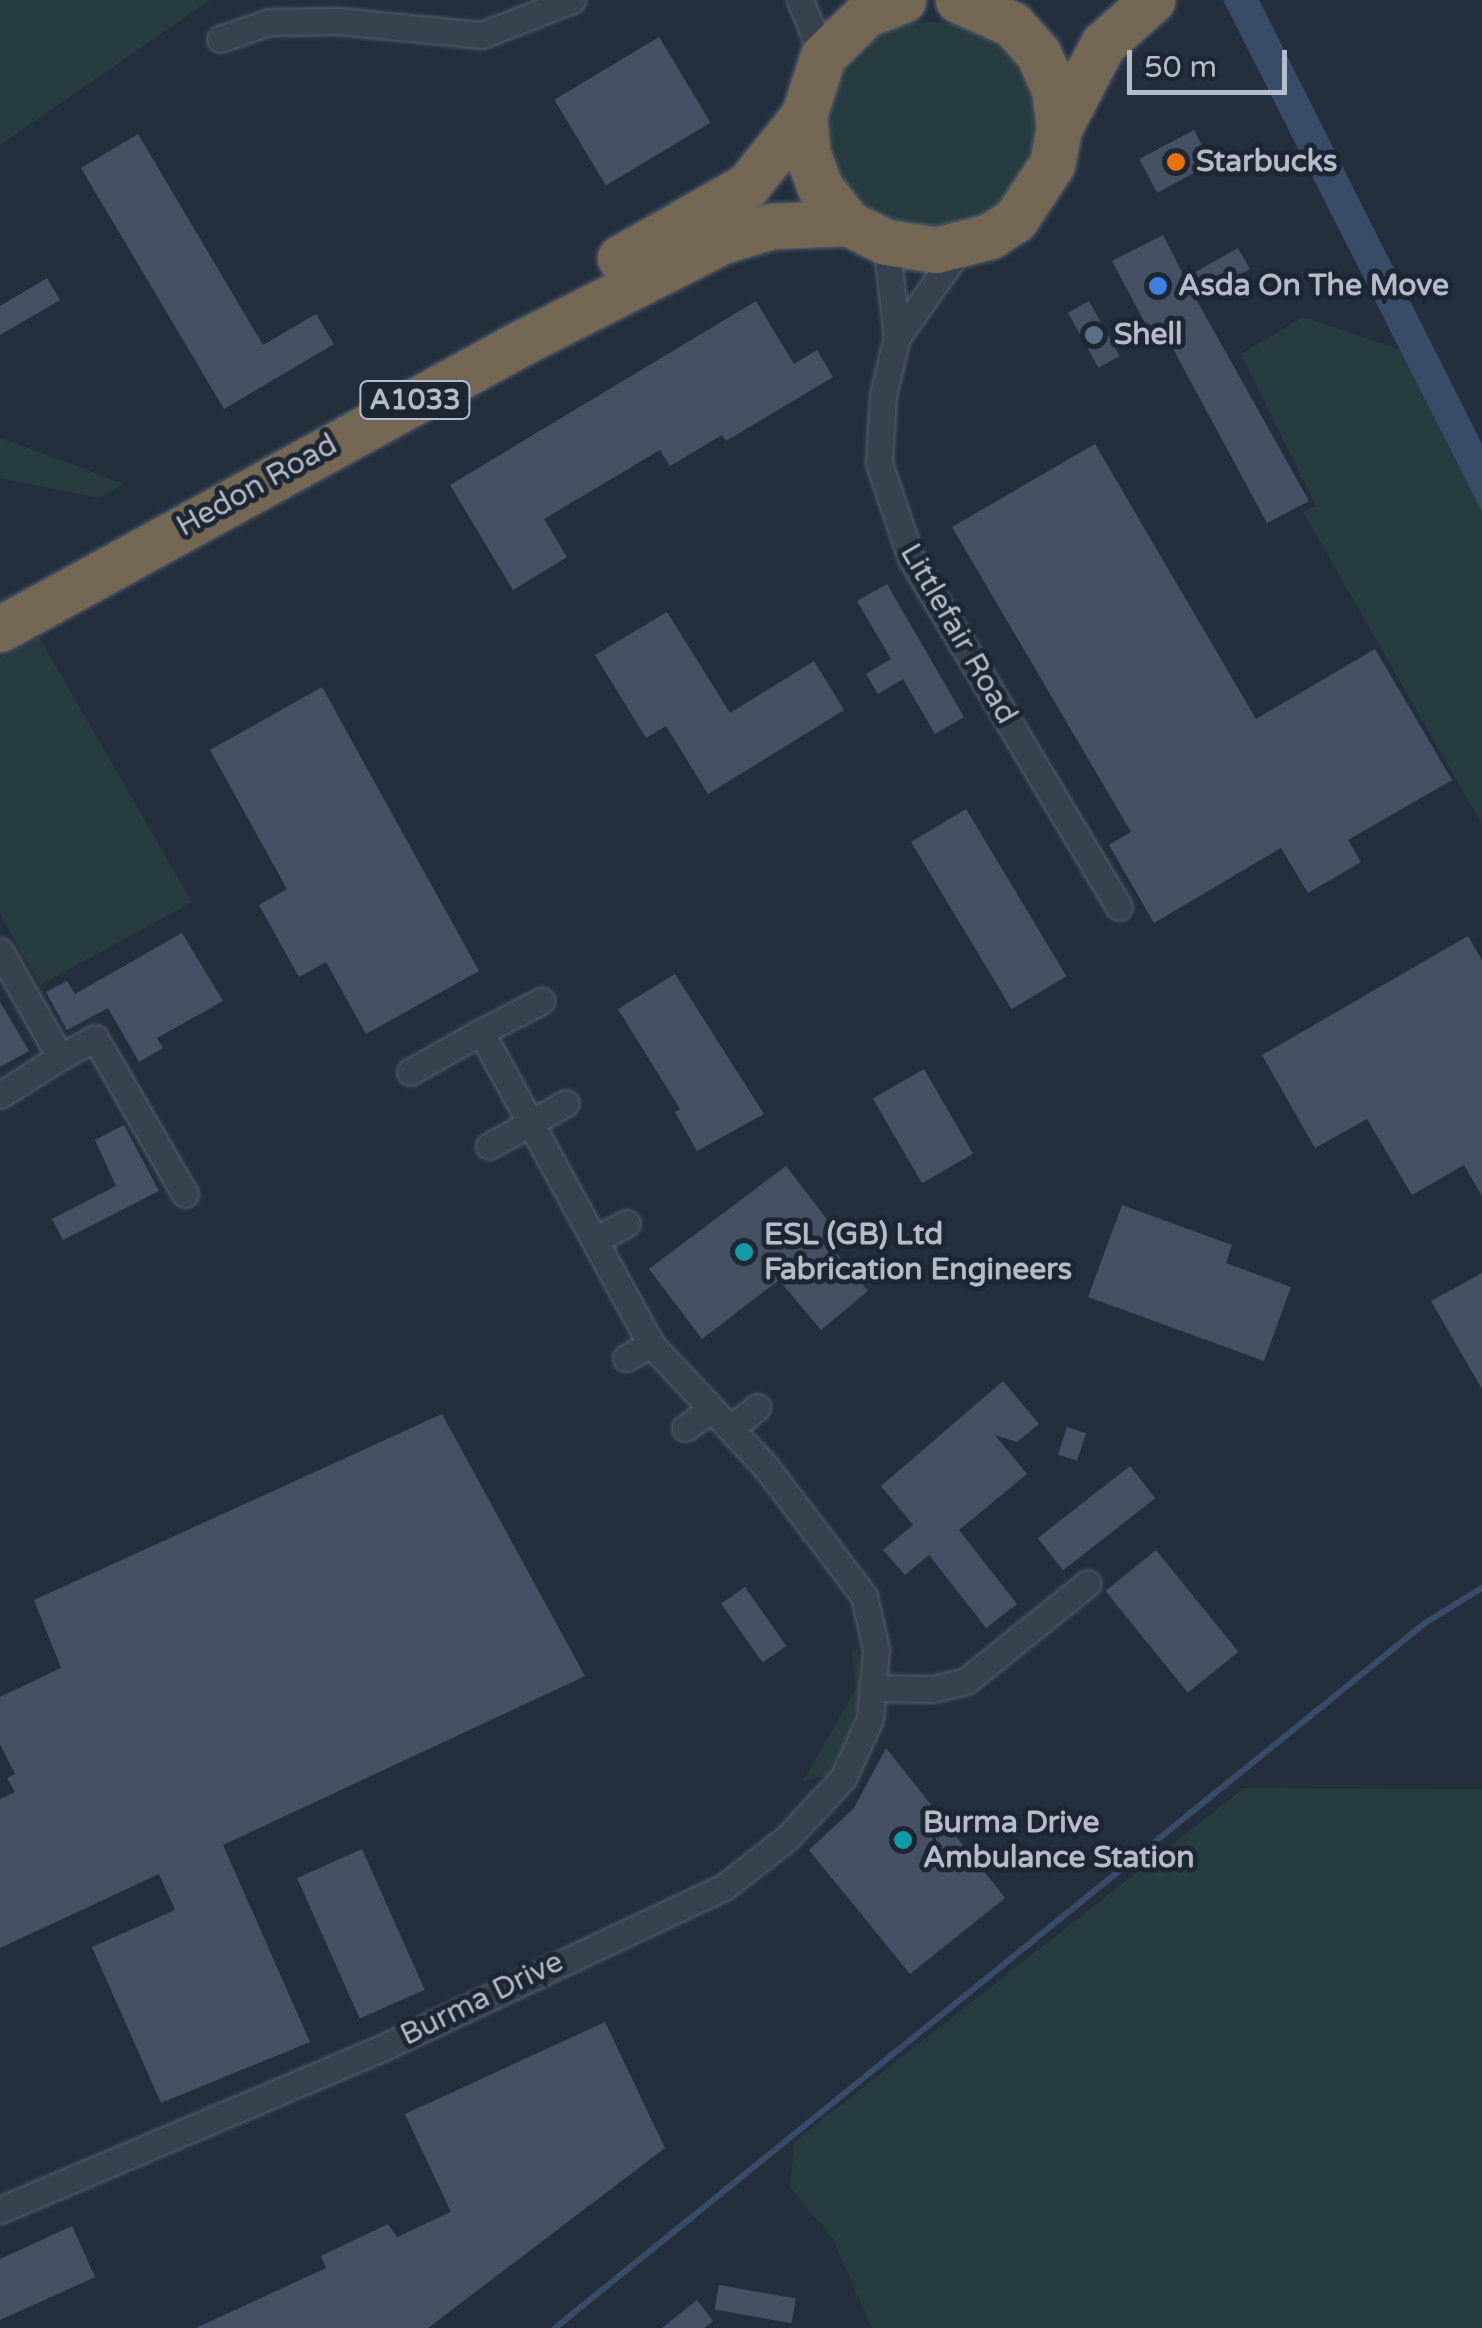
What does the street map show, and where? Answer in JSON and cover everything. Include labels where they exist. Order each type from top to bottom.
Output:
[{"type":"highway","name":"A1033","points":[[903,0],[893,1],[854,23],[823,56],[804,115],[807,152],[820,187],[867,233],[961,247]]},
{"type":"highway","points":[[961,247],[990,236],[1030,204],[1052,164],[1059,128],[1103,44],[1152,0]]},
{"type":"highway","points":[[979,1],[1012,24],[1038,53],[1054,89],[1059,128]]},
{"type":"highway","name":"Hedon Road","points":[[0,598],[724,203],[769,164],[804,115]]},
{"type":"highway","name":"Hedon Road","points":[[0,628],[504,352],[722,241],[772,226],[867,233]]},
{"type":"street","points":[[220,39],[269,22],[338,20],[482,35],[572,0]]},
{"type":"street","points":[[800,0],[823,56]]},
{"type":"street","name":"Littlefair Road","points":[[867,233],[898,337]]},
{"type":"street","name":"Littlefair Road","points":[[961,247],[898,337],[883,395],[879,463],[894,519],[1119,907]]},
{"type":"street","points":[[0,950],[60,1057]]},
{"type":"street","points":[[410,1072],[541,1000]]},
{"type":"street","name":"Burma Drive","points":[[0,2210],[386,2046],[724,1887],[787,1838],[842,1778],[870,1719],[876,1649],[864,1596],[766,1467],[651,1344],[481,1032]]},
{"type":"street","points":[[0,1095],[95,1038],[185,1194]]},
{"type":"street","points":[[489,1146],[566,1103]]},
{"type":"street","points":[[595,1240],[627,1223]]},
{"type":"street","points":[[626,1358],[651,1344]]},
{"type":"street","points":[[730,1429],[757,1407]]},
{"type":"street","points":[[685,1428],[712,1409]]},
{"type":"street","points":[[874,1688],[932,1689],[966,1681],[1088,1583]]},
{"type":"green space","points":[[0,0],[210,0],[0,145]]},
{"type":"green space","points":[[931,22],[970,30],[1004,52],[1026,86],[1034,125],[1026,164],[1004,198],[970,220],[931,228],[892,220],[858,198],[836,164],[828,125],[836,86],[858,52],[892,30]]},
{"type":"green space","points":[[1303,317],[1401,350],[1482,512],[1482,824],[1303,512],[1316,506],[1241,354]]},
{"type":"green space","points":[[0,438],[124,484],[99,498],[0,478]]},
{"type":"green space","points":[[39,637],[192,902],[40,985],[0,914],[0,658]]},
{"type":"green space","points":[[858,1649],[860,1693],[851,1730],[826,1776],[803,1781],[856,1689],[852,1651]]},
{"type":"green space","points":[[1244,1788],[1482,1789],[1482,2328],[872,2328],[832,2237],[790,2188],[794,2142]]},
{"type":"water","points":[[1223,0],[1259,0],[1482,444],[1482,512]]},
{"type":"building","points":[[659,37],[711,123],[606,186],[554,100]]},
{"type":"building","name":"Starbucks","points":[[1194,130],[1212,164],[1157,193],[1139,159]]},
{"type":"building","points":[[138,134],[263,345],[316,314],[334,344],[224,409],[81,168]]},
{"type":"building","points":[[1163,235],[1185,278],[1238,248],[1250,269],[1196,299],[1309,501],[1267,523],[1164,332],[1153,338],[1112,261]]},
{"type":"building","points":[[47,278],[60,300],[0,335],[0,306]]},
{"type":"building","points":[[756,301],[794,364],[817,350],[833,377],[726,441],[722,435],[670,466],[660,450],[544,519],[567,557],[513,590],[450,485]]},
{"type":"building","name":"Shell","points":[[1089,301],[1120,356],[1099,368],[1068,313]]},
{"type":"building","points":[[1095,444],[1256,719],[1375,649],[1452,780],[1348,840],[1361,862],[1308,893],[1281,848],[1154,923],[1109,845],[1131,832],[952,527]]},
{"type":"building","points":[[887,584],[964,717],[935,734],[903,679],[878,694],[866,674],[891,659],[857,601]]},
{"type":"building","points":[[667,612],[730,713],[814,661],[844,710],[708,794],[666,726],[646,738],[595,655]]},
{"type":"building","points":[[322,687],[479,971],[366,1034],[326,962],[299,977],[259,905],[287,889],[210,750]]},
{"type":"building","points":[[966,809],[1066,976],[1012,1009],[911,842]]},
{"type":"building","points":[[182,933],[223,1001],[157,1038],[163,1048],[139,1062],[108,1008],[67,1030],[46,992],[67,981],[75,994]]},
{"type":"building","points":[[1468,936],[1482,960],[1482,1196],[1464,1165],[1412,1195],[1367,1119],[1315,1148],[1262,1055]]},
{"type":"building","points":[[675,974],[764,1114],[697,1151],[675,1112],[680,1109],[618,1009]]},
{"type":"building","points":[[0,1002],[29,1051],[0,1067]]},
{"type":"building","points":[[924,1069],[973,1154],[922,1183],[873,1098]]},
{"type":"building","points":[[124,1125],[159,1191],[63,1240],[52,1219],[116,1186],[95,1140]]},
{"type":"building","name":"ESL (GB) Ltd Fabrication Engineers","points":[[786,1166],[839,1235],[828,1243],[868,1291],[821,1330],[779,1280],[702,1339],[649,1269]]},
{"type":"building","points":[[1122,1205],[1232,1245],[1226,1263],[1291,1287],[1264,1361],[1088,1297]]},
{"type":"building","points":[[1482,1273],[1482,1389],[1431,1301]]},
{"type":"building","points":[[1003,1381],[1039,1424],[1017,1442],[995,1435],[1027,1474],[959,1530],[1017,1604],[986,1628],[929,1555],[905,1575],[883,1550],[913,1525],[881,1486]]},
{"type":"building","points":[[442,1414],[585,1676],[223,1845],[310,2042],[161,2103],[92,1947],[175,1910],[159,1874],[0,1948],[0,1799],[15,1792],[7,1778],[15,1774],[0,1744],[0,1697],[61,1668],[34,1600]]},
{"type":"building","points":[[1067,1427],[1086,1433],[1077,1461],[1058,1455]]},
{"type":"building","points":[[1130,1466],[1155,1498],[1063,1570],[1038,1538]]},
{"type":"building","points":[[1156,1550],[1238,1652],[1188,1693],[1105,1591]]},
{"type":"building","points":[[745,1587],[786,1646],[763,1663],[721,1604]]},
{"type":"building","points":[[886,1748],[1005,1898],[910,1974],[809,1850],[854,1808]]},
{"type":"building","points":[[362,1849],[425,1990],[360,2019],[297,1878]]},
{"type":"building","points":[[605,2022],[665,2148],[428,2328],[196,2328],[326,2268],[321,2256],[388,2224],[397,2237],[451,2212],[405,2114]]},
{"type":"building","points":[[72,2226],[95,2277],[0,2320],[0,2259]]},
{"type":"building","points":[[719,2285],[796,2299],[791,2323],[715,2310]]},
{"type":"building","points":[[697,2300],[713,2321],[704,2328],[662,2328]]},
{"type":"waterway","points":[[555,2328],[1425,1623],[1482,1588]]},
{"type":"place","name":"Starbucks","points":[[1176,162]]},
{"type":"place","name":"Asda On The Move","points":[[1158,286]]},
{"type":"place","name":"Shell","points":[[1094,335]]},
{"type":"place","name":"ESL (GB) Ltd Fabrication Engineers","points":[[744,1252]]},
{"type":"place","name":"Burma Drive Ambulance Station","points":[[903,1840]]}]
